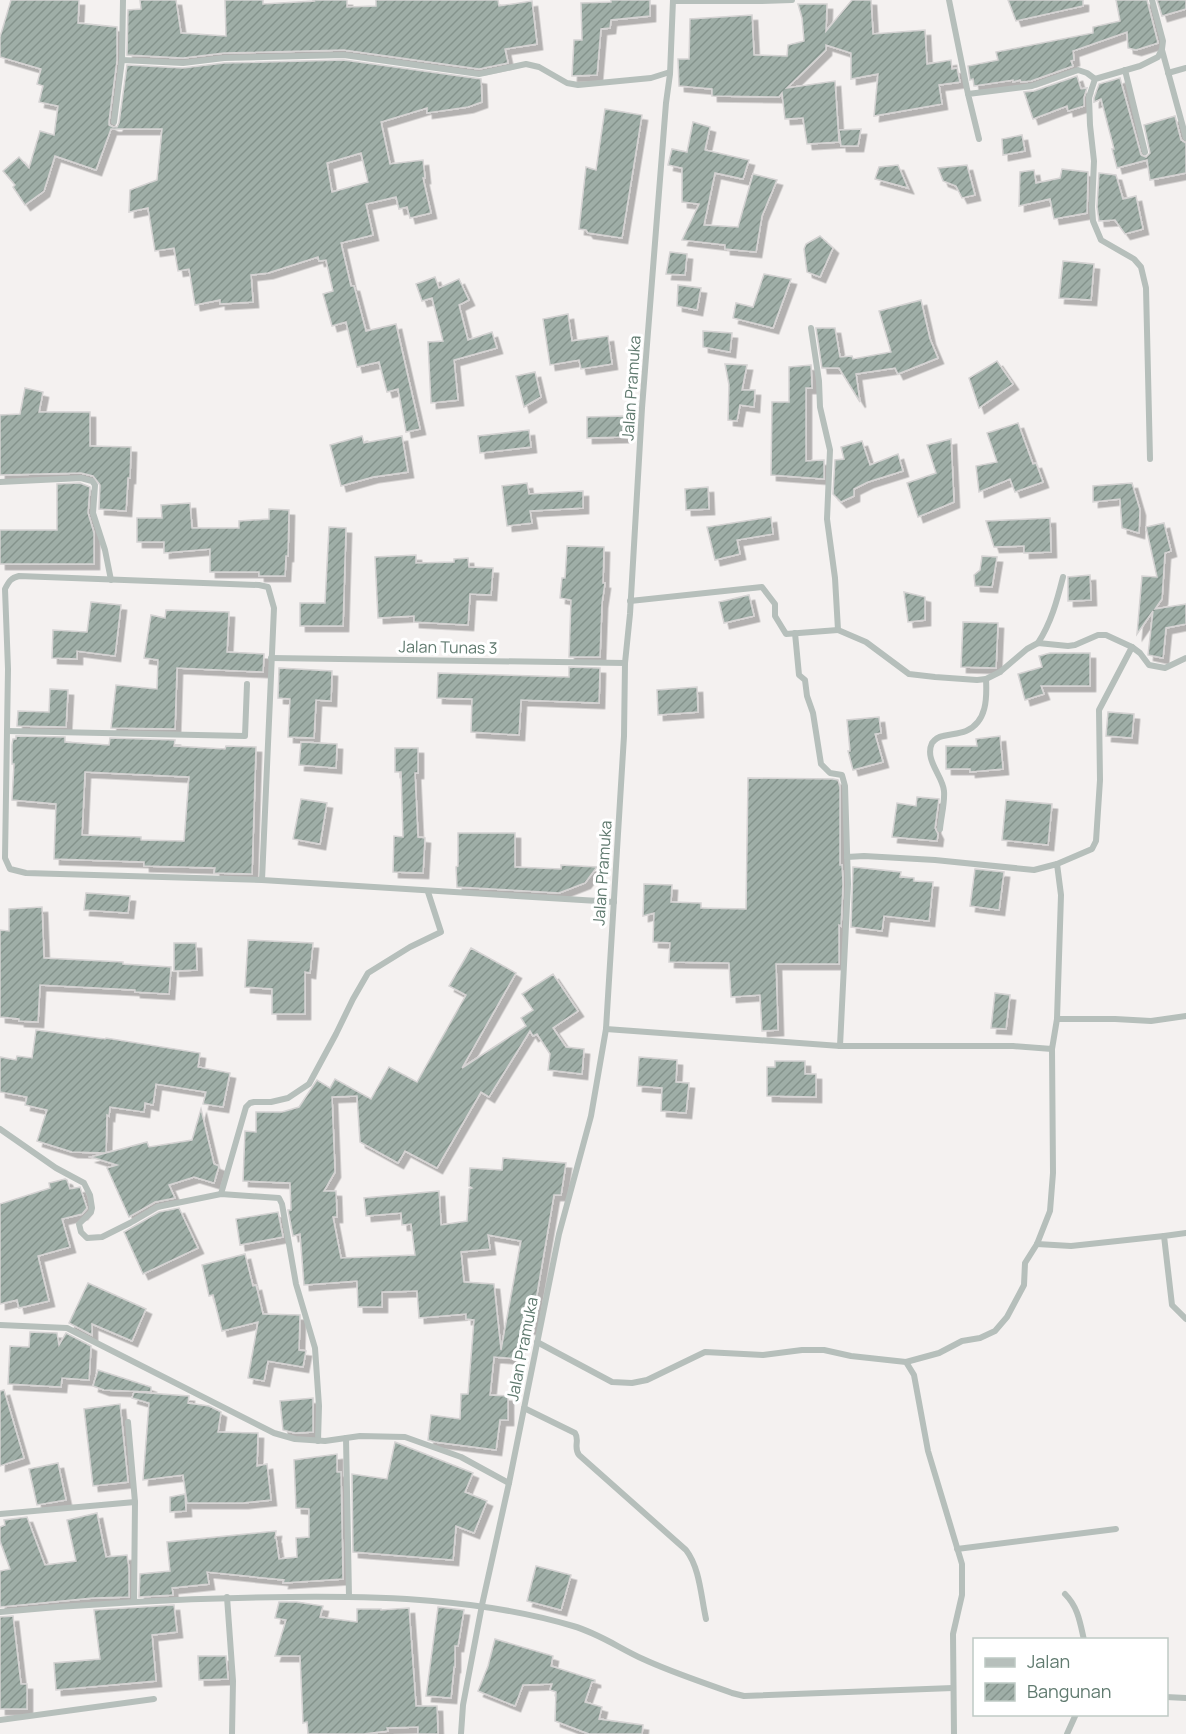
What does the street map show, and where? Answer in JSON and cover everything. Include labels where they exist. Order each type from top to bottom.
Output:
[{"type":"street","points":[[114,122],[122,60],[123,0]]},
{"type":"street","points":[[673,0],[760,2],[792,0]]},
{"type":"street","name":"Jalan Pramuka","points":[[461,1734],[463,1705],[482,1605],[559,1234],[591,1116],[606,1029],[624,736],[625,663],[642,408],[670,72],[673,0]]},
{"type":"street","points":[[949,0],[979,139]]},
{"type":"street","points":[[1095,79],[1140,66],[1158,57],[1163,41],[1152,0]]},
{"type":"street","points":[[1162,49],[1186,138]]},
{"type":"street","points":[[122,60],[183,63],[236,58],[344,55],[478,74],[526,64],[578,85],[651,78],[670,72]]},
{"type":"street","points":[[1168,73],[1186,68]]},
{"type":"street","points":[[968,94],[1032,86],[1078,70],[1095,79]]},
{"type":"street","points":[[1125,70],[1145,152]]},
{"type":"street","points":[[1095,79],[1089,97],[1094,160],[1092,216],[1101,240],[1134,259],[1141,267],[1146,288],[1150,459]]},
{"type":"street","points":[[811,328],[819,381],[820,406],[830,450],[827,519],[835,578],[838,630]]},
{"type":"street","points":[[0,482],[81,478],[92,481],[95,485],[93,513],[105,550],[111,580]]},
{"type":"street","points":[[262,880],[274,608],[268,587],[19,576],[12,578],[5,589],[8,669],[5,858],[10,869],[26,873],[262,880],[614,902]]},
{"type":"street","points":[[630,601],[762,587],[775,604],[775,616],[786,634],[838,630],[866,642],[909,674],[977,680],[986,679],[1000,672],[1026,649],[1038,643],[1055,609],[1063,577]]},
{"type":"street","points":[[795,633],[799,675],[804,680],[813,713],[821,764],[830,773],[842,775],[844,778],[848,884],[840,1046]]},
{"type":"street","points":[[1038,643],[1068,646],[1089,638],[1106,635],[1132,647],[1149,665],[1165,668],[1186,658]]},
{"type":"street","points":[[847,857],[935,860],[1034,870],[1057,864],[1092,849],[1096,841],[1100,780],[1099,710],[1132,647]]},
{"type":"street","name":"Jalan Tunas 3","points":[[272,658],[625,663]]},
{"type":"street","points":[[0,669],[8,669]]},
{"type":"street","points":[[940,828],[944,790],[932,763],[930,749],[933,741],[940,737],[964,732],[976,726],[983,713],[987,696],[986,679]]},
{"type":"street","points":[[7,731],[245,736],[247,684]]},
{"type":"street","points":[[537,1342],[612,1382],[632,1383],[647,1380],[705,1352],[762,1355],[824,1350],[851,1356],[906,1362],[939,1353],[962,1341],[980,1338],[995,1330],[1007,1317],[1024,1285],[1025,1263],[1037,1244],[1050,1211],[1053,1173],[1052,1049],[1057,1019],[1061,895],[1057,864]]},
{"type":"street","points":[[221,1194],[242,1119],[249,1103],[271,1102],[288,1098],[309,1084],[352,999],[368,973],[410,947],[441,932],[428,892]]},
{"type":"street","points":[[1057,1019],[1151,1021],[1186,1016]]},
{"type":"street","points":[[606,1029],[840,1046],[1013,1046],[1052,1049]]},
{"type":"street","points":[[0,1129],[56,1168],[84,1183],[90,1195],[92,1208],[80,1224],[81,1232],[87,1238],[102,1237],[157,1207],[221,1194],[279,1198],[296,1284],[315,1348],[319,1406],[318,1441]]},
{"type":"street","points":[[1037,1244],[1071,1246],[1186,1233]]},
{"type":"street","points":[[1164,1236],[1172,1305],[1186,1319]]},
{"type":"street","points":[[0,1325],[67,1328],[274,1433],[295,1439],[326,1442],[360,1436],[405,1437],[461,1457],[509,1483]]},
{"type":"street","points":[[906,1362],[914,1375],[928,1451],[962,1564],[962,1595],[953,1634],[954,1734]]},
{"type":"street","points":[[524,1408],[575,1433],[577,1436],[576,1449],[579,1455],[686,1551],[692,1558],[695,1568],[706,1619]]},
{"type":"street","points":[[128,1422],[135,1502],[134,1602]]},
{"type":"street","points":[[346,1438],[349,1596]]},
{"type":"street","points":[[0,1514],[135,1502]]},
{"type":"street","points":[[957,1549],[1116,1529]]},
{"type":"street","points":[[1065,1594],[1072,1601],[1077,1612],[1084,1638]]},
{"type":"street","points":[[0,1612],[87,1604],[227,1597],[349,1596],[482,1605],[574,1626],[643,1659],[732,1694],[744,1696],[953,1688]]},
{"type":"street","points":[[227,1597],[233,1681],[232,1734]]},
{"type":"street","points":[[1168,1697],[1186,1698]]},
{"type":"street","points":[[0,1720],[154,1700]]},
{"type":"street","points":[[1067,1734],[1075,1716]]},
{"type":"building","points":[[11,0],[79,0],[78,23],[117,27],[117,60],[109,121],[109,125],[113,127],[117,127],[119,123],[127,65],[183,68],[224,63],[344,60],[481,79],[482,102],[468,107],[427,113],[427,108],[381,122],[390,164],[423,160],[425,178],[423,178],[431,213],[410,218],[407,207],[399,209],[396,197],[366,204],[373,235],[341,243],[351,286],[354,286],[366,331],[396,324],[420,429],[406,432],[398,389],[387,392],[379,362],[357,367],[346,322],[332,326],[323,294],[333,291],[326,260],[319,261],[318,257],[268,273],[251,275],[253,302],[220,304],[220,300],[195,305],[189,269],[178,271],[174,248],[155,251],[148,208],[129,212],[130,190],[157,180],[162,129],[111,129],[96,170],[55,156],[44,191],[25,205],[13,187],[15,185],[3,171],[19,157],[29,168],[40,131],[54,135],[58,106],[39,102],[43,86],[37,84],[41,69],[0,57],[0,37]],"holes":[[[361,153],[368,182],[332,192],[327,163]]]},
{"type":"building","points":[[140,0],[176,0],[181,33],[226,36],[225,0],[263,0],[263,4],[347,0],[347,7],[376,6],[376,0],[498,0],[499,6],[532,1],[537,44],[505,49],[508,63],[479,69],[344,50],[224,53],[183,58],[127,55],[128,10],[141,9]]},
{"type":"building","points":[[611,0],[650,0],[650,16],[611,20],[610,28],[601,29],[597,75],[572,76],[574,40],[582,40],[581,3],[611,2]]},
{"type":"building","points":[[852,0],[871,0],[873,34],[925,30],[927,64],[951,60],[952,69],[957,68],[960,82],[939,85],[942,104],[874,116],[878,74],[851,79],[851,53],[826,45],[826,50],[787,88],[835,81],[839,142],[807,144],[803,118],[785,119],[782,93],[779,97],[712,96],[712,89],[679,86],[678,59],[689,59],[690,19],[752,15],[754,55],[787,56],[788,45],[804,41],[798,4],[827,4],[826,31]]},
{"type":"building","points":[[1008,0],[1083,0],[1083,6],[1016,21]]},
{"type":"building","points":[[1116,0],[1147,0],[1158,43],[1136,50],[1128,48],[1127,32],[1073,51],[1074,60],[1071,61],[1073,66],[1031,81],[1013,82],[1013,80],[974,86],[973,79],[970,80],[968,66],[998,60],[996,52],[1093,33],[1093,27],[1120,21]]},
{"type":"building","points":[[1157,0],[1186,0],[1186,9],[1162,16]]},
{"type":"building","points":[[1077,76],[1081,89],[1087,88],[1084,106],[1068,111],[1067,106],[1033,119],[1024,92],[1034,91]]},
{"type":"building","points":[[1120,78],[1141,155],[1146,157],[1150,153],[1144,125],[1175,116],[1181,140],[1186,143],[1186,173],[1150,180],[1147,160],[1117,168],[1101,99],[1094,102],[1094,98],[1099,84]]},
{"type":"building","points":[[605,109],[642,115],[622,238],[588,233],[586,230],[579,229],[586,167],[596,170]]},
{"type":"building","points":[[693,122],[710,127],[705,150],[749,160],[743,179],[715,173],[704,225],[738,227],[753,174],[777,180],[762,216],[756,252],[725,249],[725,245],[682,240],[699,204],[682,202],[682,168],[668,165],[672,149],[687,152]]},
{"type":"building","points":[[861,129],[858,146],[841,146],[839,130]]},
{"type":"building","points":[[1022,135],[1025,151],[1003,155],[1002,139]]},
{"type":"building","points":[[898,165],[908,188],[875,179],[879,167]]},
{"type":"building","points":[[967,165],[975,195],[962,198],[956,186],[943,181],[938,168]]},
{"type":"building","points":[[1062,169],[1088,172],[1087,213],[1054,219],[1050,199],[1019,206],[1020,172],[1034,170],[1036,183],[1060,178]]},
{"type":"building","points":[[1099,173],[1116,175],[1123,199],[1136,196],[1143,229],[1125,234],[1115,220],[1099,221],[1097,207]]},
{"type":"building","points":[[820,236],[833,248],[820,277],[807,272],[804,249],[806,244]]},
{"type":"building","points":[[670,252],[687,254],[685,275],[666,274]]},
{"type":"building","points":[[1063,261],[1094,264],[1091,300],[1059,298]]},
{"type":"building","points":[[764,274],[791,279],[773,328],[733,318],[736,303],[753,307]]},
{"type":"building","points":[[435,277],[439,288],[459,279],[469,300],[459,305],[468,340],[492,332],[497,348],[454,360],[458,400],[431,403],[428,342],[443,341],[432,298],[422,301],[416,284]]},
{"type":"building","points":[[678,285],[701,288],[697,310],[677,306]]},
{"type":"building","points":[[921,300],[930,339],[938,358],[898,374],[895,368],[856,374],[860,402],[839,368],[822,368],[816,328],[835,328],[840,357],[852,356],[853,359],[891,352],[879,311]]},
{"type":"building","points":[[568,314],[572,341],[608,336],[612,364],[581,369],[579,360],[550,365],[543,319]]},
{"type":"building","points":[[703,331],[732,333],[730,352],[703,347]]},
{"type":"building","points":[[997,361],[1013,384],[979,408],[969,378]]},
{"type":"building","points":[[725,364],[747,365],[742,390],[755,390],[754,407],[740,405],[737,421],[728,420],[729,385]]},
{"type":"building","points":[[811,365],[812,388],[806,388],[806,461],[824,460],[824,479],[771,475],[772,402],[789,402],[789,367]]},
{"type":"building","points":[[535,372],[541,397],[524,407],[516,376]]},
{"type":"building","points":[[25,388],[43,392],[39,412],[90,412],[90,446],[131,447],[126,511],[99,509],[100,485],[93,476],[81,473],[0,475],[0,415],[20,414]]},
{"type":"building","points":[[624,416],[624,437],[587,438],[587,417]]},
{"type":"building","points":[[1018,423],[1033,464],[1036,463],[1043,482],[1015,492],[1010,479],[979,492],[976,466],[997,462],[987,433]]},
{"type":"building","points":[[529,430],[531,447],[480,453],[478,436]]},
{"type":"building","points":[[362,436],[364,443],[402,436],[408,472],[373,477],[341,486],[330,445]]},
{"type":"building","points":[[951,439],[954,502],[918,517],[907,483],[936,473],[927,445]]},
{"type":"building","points":[[862,441],[870,465],[898,454],[903,471],[854,489],[854,496],[841,502],[833,494],[835,460],[844,459],[841,447]]},
{"type":"building","points":[[80,483],[90,487],[88,513],[94,533],[94,564],[0,564],[0,530],[57,530],[57,484]]},
{"type":"building","points":[[527,483],[529,494],[583,491],[583,508],[530,511],[532,523],[507,526],[502,486]]},
{"type":"building","points":[[1132,483],[1140,510],[1139,533],[1122,528],[1120,499],[1093,502],[1093,486]]},
{"type":"building","points":[[708,487],[709,509],[686,510],[685,489]]},
{"type":"building","points":[[190,503],[192,528],[239,528],[239,521],[269,519],[269,509],[289,510],[285,576],[259,576],[259,572],[210,572],[210,549],[164,553],[164,542],[137,542],[137,518],[162,518],[161,505]]},
{"type":"building","points":[[771,517],[773,534],[737,540],[740,554],[715,560],[707,527]]},
{"type":"building","points":[[1050,518],[1051,552],[1024,553],[1024,546],[994,547],[986,521]]},
{"type":"building","points":[[1164,523],[1171,551],[1165,553],[1162,599],[1155,609],[1186,604],[1186,624],[1166,628],[1163,658],[1148,655],[1153,611],[1137,634],[1142,576],[1157,577],[1146,527]]},
{"type":"building","points":[[329,527],[346,528],[343,626],[300,626],[300,603],[325,603]]},
{"type":"building","points":[[567,546],[604,547],[603,583],[605,583],[600,657],[569,657],[571,600],[560,598],[562,578],[565,578]]},
{"type":"building","points":[[416,555],[416,563],[454,562],[454,559],[468,558],[469,567],[493,568],[491,595],[470,594],[468,625],[414,622],[414,616],[378,618],[375,557]]},
{"type":"building","points":[[982,556],[997,557],[992,587],[975,586],[974,575],[980,570]]},
{"type":"building","points":[[1090,575],[1091,600],[1068,601],[1068,577]]},
{"type":"building","points":[[904,592],[925,597],[925,620],[908,622]]},
{"type":"building","points":[[749,595],[754,616],[724,623],[719,602]]},
{"type":"building","points":[[91,602],[121,605],[115,656],[77,651],[77,659],[52,658],[53,630],[87,632]]},
{"type":"building","points":[[166,610],[229,612],[227,652],[264,654],[263,672],[177,668],[175,729],[111,728],[116,685],[157,689],[158,660],[144,658],[151,615],[165,618]]},
{"type":"building","points":[[963,622],[998,623],[996,668],[961,667]]},
{"type":"building","points":[[1050,653],[1090,653],[1090,686],[1041,686],[1044,694],[1025,700],[1018,674],[1042,667],[1039,656]]},
{"type":"building","points":[[569,667],[600,668],[599,703],[521,700],[519,735],[471,732],[472,699],[437,698],[438,673],[569,677]]},
{"type":"building","points":[[279,668],[332,671],[331,701],[316,700],[314,738],[288,737],[290,699],[278,698]]},
{"type":"building","points":[[697,687],[698,712],[658,715],[657,690]]},
{"type":"building","points":[[50,689],[68,690],[66,727],[17,726],[18,711],[49,712]]},
{"type":"building","points":[[1108,712],[1134,714],[1132,738],[1106,736]]},
{"type":"building","points":[[879,717],[881,733],[875,734],[883,762],[853,770],[848,751],[850,751],[847,720]]},
{"type":"building","points":[[16,736],[65,737],[65,742],[109,745],[110,738],[175,740],[174,746],[225,749],[226,746],[256,747],[252,874],[214,873],[215,868],[144,866],[144,862],[54,859],[56,804],[12,800],[14,764],[12,764],[12,745],[13,739],[16,739]],"holes":[[[85,772],[189,777],[184,841],[82,835]]]},
{"type":"building","points":[[1000,736],[1003,769],[970,772],[970,769],[946,769],[946,746],[977,746],[976,739]]},
{"type":"building","points":[[301,742],[337,744],[336,768],[299,765]]},
{"type":"building","points":[[395,748],[418,748],[418,773],[415,773],[418,837],[425,838],[423,873],[393,872],[394,836],[403,837],[401,772],[395,772]]},
{"type":"building","points":[[748,778],[833,779],[838,780],[840,787],[840,865],[842,865],[843,884],[841,926],[839,925],[839,964],[776,964],[778,1030],[762,1031],[760,995],[731,997],[729,963],[669,962],[670,943],[653,942],[654,913],[643,916],[644,884],[672,885],[671,902],[701,903],[701,908],[746,909]]},
{"type":"building","points":[[917,797],[939,799],[935,828],[938,834],[937,841],[892,837],[897,803],[916,806]]},
{"type":"building","points":[[301,799],[327,803],[320,844],[293,839]]},
{"type":"building","points":[[1006,800],[1052,804],[1048,845],[1002,840]]},
{"type":"building","points":[[458,833],[515,833],[515,867],[561,869],[561,865],[597,867],[585,883],[559,893],[457,887]]},
{"type":"building","points":[[853,867],[901,872],[900,877],[914,878],[914,881],[933,882],[929,921],[884,916],[882,931],[851,927]]},
{"type":"building","points":[[975,869],[1004,872],[999,910],[970,906]]},
{"type":"building","points":[[86,893],[130,896],[128,913],[84,910]]},
{"type":"building","points":[[42,907],[44,958],[171,967],[169,994],[40,985],[38,1022],[0,1017],[0,930],[9,931],[9,909]]},
{"type":"building","points":[[248,940],[313,943],[310,973],[305,972],[305,1014],[272,1014],[272,989],[245,987]]},
{"type":"building","points":[[174,943],[196,943],[197,970],[174,971]]},
{"type":"building","points":[[471,948],[516,973],[462,1068],[526,1026],[521,1018],[533,1010],[522,994],[553,974],[578,1011],[553,1028],[566,1047],[584,1049],[582,1074],[548,1070],[550,1054],[537,1034],[533,1036],[530,1031],[489,1097],[481,1092],[437,1168],[405,1151],[398,1163],[360,1142],[357,1096],[332,1097],[335,1172],[324,1191],[336,1191],[337,1217],[333,1217],[341,1258],[415,1255],[411,1224],[402,1225],[401,1213],[366,1216],[364,1198],[439,1191],[441,1225],[467,1221],[469,1189],[472,1188],[469,1186],[470,1168],[502,1170],[503,1158],[566,1163],[561,1195],[554,1195],[531,1329],[521,1328],[518,1359],[494,1357],[490,1395],[508,1396],[508,1420],[500,1420],[496,1450],[428,1440],[431,1415],[460,1419],[461,1394],[468,1394],[474,1320],[466,1319],[466,1314],[419,1318],[417,1291],[382,1292],[382,1307],[358,1307],[357,1281],[304,1285],[300,1234],[293,1236],[288,1210],[291,1210],[290,1183],[243,1181],[245,1131],[256,1132],[256,1112],[282,1112],[299,1107],[317,1080],[330,1088],[335,1079],[371,1099],[389,1067],[417,1082],[466,995],[449,986]],"holes":[[[488,1235],[521,1241],[501,1350],[494,1284],[464,1282],[461,1252],[490,1249]]]},
{"type":"building","points":[[995,993],[1010,995],[1006,1029],[991,1028]]},
{"type":"building","points":[[36,1030],[200,1053],[198,1067],[230,1073],[223,1107],[203,1104],[206,1092],[156,1084],[153,1105],[145,1103],[144,1112],[110,1107],[109,1116],[107,1115],[106,1153],[72,1152],[37,1141],[47,1110],[25,1105],[27,1097],[0,1092],[0,1057],[16,1060],[17,1056],[32,1058]]},
{"type":"building","points":[[639,1057],[677,1060],[676,1082],[689,1083],[686,1113],[661,1111],[662,1088],[637,1086]]},
{"type":"building","points":[[775,1061],[805,1061],[805,1074],[816,1074],[816,1097],[767,1096],[767,1067],[775,1067]]},
{"type":"building","points":[[201,1109],[214,1164],[219,1166],[214,1183],[194,1177],[169,1185],[175,1198],[155,1202],[129,1217],[107,1168],[117,1165],[91,1157],[147,1142],[149,1147],[192,1140]]},
{"type":"building","points":[[65,1179],[70,1189],[80,1187],[87,1208],[82,1214],[62,1219],[70,1247],[38,1256],[49,1301],[19,1308],[17,1300],[0,1304],[0,1204],[50,1188],[49,1183]]},
{"type":"building","points":[[179,1208],[198,1248],[143,1274],[124,1232],[159,1212]]},
{"type":"building","points":[[278,1212],[283,1237],[240,1245],[236,1219]]},
{"type":"building","points":[[245,1254],[263,1314],[300,1315],[299,1350],[306,1351],[303,1367],[268,1361],[264,1381],[248,1378],[258,1322],[222,1331],[213,1295],[209,1296],[202,1265]]},
{"type":"building","points":[[88,1283],[146,1309],[132,1341],[92,1324],[92,1335],[69,1323]]},
{"type":"building","points":[[30,1332],[57,1333],[59,1345],[66,1333],[91,1346],[89,1380],[62,1378],[61,1387],[8,1384],[10,1346],[29,1347]]},
{"type":"building","points":[[98,1370],[151,1387],[151,1392],[104,1390],[93,1386]]},
{"type":"building","points":[[4,1390],[24,1458],[0,1466],[0,1391]]},
{"type":"building","points":[[134,1392],[189,1396],[188,1403],[209,1406],[221,1412],[218,1432],[258,1433],[257,1466],[267,1464],[271,1500],[243,1503],[187,1503],[183,1475],[143,1480],[149,1403],[132,1398]]},
{"type":"building","points":[[313,1398],[313,1432],[295,1433],[283,1430],[280,1401]]},
{"type":"building","points":[[120,1404],[128,1482],[93,1486],[84,1409]]},
{"type":"building","points":[[395,1442],[473,1473],[465,1492],[487,1501],[474,1533],[456,1526],[453,1560],[353,1552],[352,1474],[387,1479]]},
{"type":"building","points":[[337,1454],[337,1472],[341,1472],[343,1579],[283,1583],[284,1580],[207,1572],[209,1584],[172,1588],[173,1595],[139,1597],[140,1574],[170,1571],[167,1542],[276,1531],[279,1559],[297,1557],[296,1538],[309,1537],[309,1509],[296,1508],[294,1460]]},
{"type":"building","points":[[58,1463],[66,1500],[37,1505],[29,1469]]},
{"type":"building","points":[[185,1494],[186,1511],[170,1512],[170,1497]]},
{"type":"building","points":[[97,1513],[106,1557],[127,1555],[129,1597],[0,1607],[0,1571],[10,1569],[0,1541],[0,1527],[5,1525],[4,1520],[27,1517],[45,1565],[76,1561],[67,1520]]},
{"type":"building","points":[[536,1566],[571,1575],[561,1610],[527,1601]]},
{"type":"building","points":[[279,1602],[323,1606],[320,1617],[357,1622],[357,1609],[409,1608],[416,1706],[437,1706],[438,1734],[418,1734],[418,1727],[387,1728],[388,1731],[364,1734],[308,1734],[307,1722],[303,1723],[300,1656],[275,1656],[286,1620],[275,1618]]},
{"type":"building","points":[[174,1605],[177,1632],[152,1635],[156,1681],[56,1690],[54,1663],[100,1659],[94,1610]]},
{"type":"building","points":[[438,1607],[464,1610],[458,1646],[455,1646],[451,1698],[426,1696]]},
{"type":"building","points":[[13,1616],[21,1684],[27,1684],[27,1709],[0,1709],[0,1617]]},
{"type":"building","points":[[495,1639],[553,1656],[551,1666],[595,1680],[592,1682],[585,1702],[602,1707],[599,1719],[643,1725],[642,1734],[589,1734],[555,1721],[556,1692],[550,1690],[552,1684],[523,1685],[515,1706],[478,1691]]},
{"type":"building","points":[[198,1656],[226,1656],[228,1679],[199,1680]]}]
